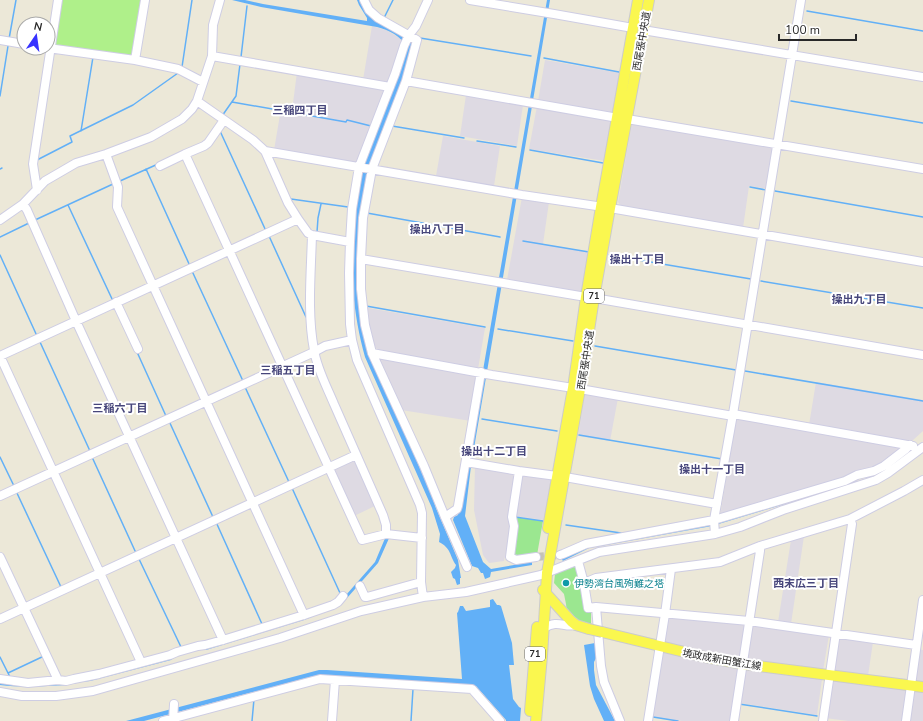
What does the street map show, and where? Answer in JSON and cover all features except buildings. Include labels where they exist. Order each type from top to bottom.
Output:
[{"type":"main road","name":"西尾張中央道","points":[[530,721],[531,691],[544,574],[577,389],[605,207],[638,29],[638,0]]},
{"type":"main road","name":"西尾張中央道","points":[[638,29],[649,0]]},
{"type":"main road","name":"西尾張中央道","points":[[536,721],[544,628],[543,590]]},
{"type":"main road","name":"境政成新田蟹江線","points":[[543,590],[571,621],[576,625],[589,629],[660,647],[743,664],[923,687]]},
{"type":"street","points":[[55,16],[58,0]]},
{"type":"street","points":[[135,60],[145,0]]},
{"type":"street","points":[[0,220],[23,204],[45,181],[76,163],[106,154],[151,137],[182,119],[192,110],[197,101],[212,56],[213,25],[220,0]]},
{"type":"street","points":[[364,0],[369,10],[378,18],[417,40],[406,81],[372,168],[363,218],[361,259],[362,306],[372,353],[424,466],[467,567]]},
{"type":"street","points":[[424,597],[421,582],[422,513],[420,505],[367,385],[357,360],[352,340],[350,313],[350,242],[352,208],[361,167],[404,46],[416,26],[428,0]]},
{"type":"street","points":[[470,0],[923,77]]},
{"type":"street","points":[[714,527],[801,0]]},
{"type":"street","points":[[0,40],[16,43]]},
{"type":"street","points":[[56,49],[135,60],[178,69],[204,82]]},
{"type":"street","points":[[37,190],[33,164],[48,56]]},
{"type":"street","points":[[212,56],[390,87]]},
{"type":"street","points":[[406,81],[539,105],[923,169]]},
{"type":"street","points":[[197,101],[253,140],[265,151],[288,203],[308,233],[350,242]]},
{"type":"street","points":[[160,166],[204,146],[208,143],[224,120]]},
{"type":"street","points":[[265,151],[372,168],[522,195],[605,207],[923,262]]},
{"type":"street","points":[[106,154],[118,186],[117,207],[304,615]]},
{"type":"street","points":[[185,154],[362,540],[386,534],[422,538]]},
{"type":"street","points":[[23,204],[223,640]]},
{"type":"street","points":[[141,662],[0,356],[298,219]]},
{"type":"street","points":[[312,235],[310,302],[314,352],[317,363],[356,455],[384,515],[386,534]]},
{"type":"street","points":[[361,259],[923,355]]},
{"type":"street","points":[[116,302],[138,349]]},
{"type":"street","points":[[0,496],[325,346],[352,340]]},
{"type":"street","points":[[372,353],[492,375],[918,447]]},
{"type":"street","points":[[445,517],[457,509],[469,463],[481,372]]},
{"type":"street","points":[[0,692],[22,696],[56,696],[93,691],[280,638],[361,611],[424,597],[466,592],[544,574],[599,552],[714,527],[845,481],[857,475],[876,480],[888,473],[918,447]]},
{"type":"street","points":[[560,555],[586,544],[714,527],[740,527],[868,477],[874,471],[884,466],[906,449],[918,447]]},
{"type":"street","points":[[0,619],[356,455]]},
{"type":"street","points":[[469,463],[717,504]]},
{"type":"street","points":[[519,471],[512,517],[514,526],[510,557],[516,560],[536,558]]},
{"type":"street","points":[[584,583],[596,578],[671,571],[720,562],[851,521],[923,480]]},
{"type":"street","points":[[822,721],[836,633],[851,521]]},
{"type":"street","points":[[734,721],[760,549]]},
{"type":"street","points":[[0,557],[58,680]]},
{"type":"street","points":[[578,561],[592,607],[604,682],[620,721]]},
{"type":"street","points":[[648,721],[671,571]]},
{"type":"street","points":[[360,586],[365,597],[367,597],[421,582]]},
{"type":"street","points":[[0,679],[28,683],[58,680],[66,681],[74,678],[99,674],[223,640],[304,615],[333,605],[343,596]]},
{"type":"street","points":[[906,721],[923,600]]},
{"type":"street","points":[[592,607],[749,621],[916,646]]},
{"type":"street","points":[[544,628],[555,623],[572,626],[576,625]]},
{"type":"street","points":[[163,721],[173,720],[320,679],[472,689],[500,721]]},
{"type":"street","points":[[332,721],[335,680]]},
{"type":"street","points":[[173,720],[174,704]]},
{"type":"shaded area","points":[[372,26],[386,30],[404,42],[389,84],[363,80]]},
{"type":"shaded area","points":[[545,60],[620,73],[614,112],[604,112],[538,101]]},
{"type":"shaded area","points":[[297,72],[387,90],[357,163],[274,150],[281,109],[292,111]]},
{"type":"shaded area","points":[[466,95],[523,105],[517,146],[460,136]]},
{"type":"shaded area","points":[[537,106],[612,121],[605,161],[529,149]]},
{"type":"shaded area","points":[[632,123],[774,147],[768,189],[749,186],[743,228],[622,207],[618,202]]},
{"type":"shaded area","points":[[443,136],[500,146],[494,186],[436,176]]},
{"type":"shaded area","points":[[522,197],[549,202],[543,244],[589,252],[583,292],[507,280]]},
{"type":"shaded area","points":[[368,308],[485,328],[478,369],[378,352],[374,344],[370,328]]},
{"type":"shaded area","points":[[377,357],[479,375],[471,421],[401,410]]},
{"type":"shaded area","points":[[816,382],[923,400],[923,431],[912,441],[907,442],[809,425]]},
{"type":"shaded area","points":[[585,394],[618,398],[610,441],[578,436]]},
{"type":"shaded area","points":[[736,418],[904,446],[884,464],[846,479],[720,517]]},
{"type":"shaded area","points":[[355,457],[377,505],[354,516],[333,469]]},
{"type":"shaded area","points":[[475,466],[517,474],[511,532],[504,561],[489,563],[483,555],[474,510]]},
{"type":"shaded area","points":[[520,474],[551,479],[544,520],[514,516]]},
{"type":"shaded area","points":[[804,536],[791,624],[778,622],[791,540]]},
{"type":"shaded area","points":[[666,616],[746,623],[742,658],[738,659],[664,645]]},
{"type":"shaded area","points":[[751,625],[829,635],[823,671],[747,661]]},
{"type":"shaded area","points":[[837,637],[873,642],[868,676],[832,672]]},
{"type":"shaded area","points":[[918,649],[923,650],[923,683],[916,682],[914,680]]},
{"type":"shaded area","points":[[663,651],[737,665],[740,669],[733,721],[682,721],[651,717]]},
{"type":"shaded area","points":[[748,668],[821,677],[822,679],[817,715],[739,703],[745,669]]},
{"type":"shaded area","points":[[830,679],[907,690],[903,721],[848,721],[825,718]]},
{"type":"shaded area","points":[[915,689],[923,690],[923,721],[908,721],[912,691]]},
{"type":"green space","points":[[62,0],[141,0],[132,57],[57,46],[56,37]]},
{"type":"green space","points":[[514,517],[543,521],[537,555],[520,558],[513,555]]},
{"type":"green space","points":[[575,564],[591,611],[591,626],[575,620],[567,612],[564,594],[554,583],[555,574]]},
{"type":"water","points":[[232,0],[245,0],[367,21],[367,18],[357,0],[359,0],[370,17],[415,41],[405,76],[370,165],[358,288],[371,356],[458,560],[461,578],[460,584],[457,585],[455,579],[453,578],[451,572],[456,565],[446,547],[439,542],[440,534],[432,508],[365,357],[353,290],[351,290],[355,208],[363,170],[363,163],[390,97],[406,47],[398,37],[377,27],[261,7]]},
{"type":"water","points":[[547,0],[550,0],[471,466],[465,516],[483,562],[491,569],[532,562],[532,565],[491,572],[490,577],[485,579],[483,573],[481,573],[478,568],[472,566],[453,520],[454,517],[458,515]]},
{"type":"water","points":[[820,490],[821,493],[712,526],[589,548],[563,561],[561,558],[588,545],[711,523]]},
{"type":"water","points":[[386,536],[390,536],[378,563],[340,606],[304,620],[206,650],[197,650],[176,656],[171,660],[90,681],[71,683],[68,685],[0,685],[0,682],[67,682],[339,603],[375,562]]},
{"type":"water","points":[[493,599],[497,605],[501,606],[512,643],[514,665],[509,665],[513,699],[521,708],[520,721],[506,721],[476,686],[322,675],[144,721],[126,721],[319,670],[462,679],[457,613],[460,606],[463,606],[466,611],[490,607],[490,600]]},
{"type":"water","points":[[595,643],[597,656],[594,662],[596,685],[615,721],[604,721],[590,686],[584,645]]},
{"type":"waterway","points":[[9,39],[16,0]]},
{"type":"waterway","points":[[182,67],[192,0]]},
{"type":"waterway","points":[[384,18],[393,0]]},
{"type":"waterway","points":[[241,57],[247,6]]},
{"type":"waterway","points":[[807,11],[923,31]]},
{"type":"waterway","points":[[420,38],[531,56]]},
{"type":"waterway","points":[[0,96],[8,46]]},
{"type":"waterway","points":[[81,131],[93,57]]},
{"type":"waterway","points":[[544,58],[619,72]]},
{"type":"waterway","points":[[222,116],[236,96],[240,64]]},
{"type":"waterway","points":[[37,160],[72,142],[70,136],[133,105],[178,73]]},
{"type":"waterway","points":[[791,101],[923,123]]},
{"type":"waterway","points":[[232,102],[346,122],[347,120],[371,126]]},
{"type":"waterway","points":[[392,126],[464,138]]},
{"type":"waterway","points":[[220,131],[266,231]]},
{"type":"waterway","points":[[477,141],[516,147]]},
{"type":"waterway","points":[[530,150],[603,163]]},
{"type":"waterway","points":[[120,181],[158,164]]},
{"type":"waterway","points":[[146,169],[190,266]]},
{"type":"waterway","points":[[35,220],[113,184]]},
{"type":"waterway","points":[[750,187],[766,190]]},
{"type":"waterway","points":[[775,191],[923,217]]},
{"type":"waterway","points":[[291,199],[348,207]]},
{"type":"waterway","points":[[317,232],[321,204]]},
{"type":"waterway","points":[[68,205],[113,301]]},
{"type":"waterway","points":[[367,213],[500,237]]},
{"type":"waterway","points":[[0,237],[29,223]]},
{"type":"waterway","points":[[269,236],[307,317]]},
{"type":"waterway","points":[[523,241],[589,252]]},
{"type":"waterway","points":[[0,255],[37,336]]},
{"type":"waterway","points":[[609,255],[751,279]]},
{"type":"waterway","points":[[192,271],[243,381]]},
{"type":"waterway","points":[[761,281],[923,308]]},
{"type":"waterway","points":[[366,306],[485,327]]},
{"type":"waterway","points":[[498,329],[573,341]]},
{"type":"waterway","points":[[40,342],[90,451]]},
{"type":"waterway","points":[[595,346],[736,370]]},
{"type":"waterway","points":[[137,352],[166,416]]},
{"type":"waterway","points":[[745,371],[923,401]]},
{"type":"waterway","points":[[245,387],[289,482]]},
{"type":"waterway","points":[[482,419],[557,431]]},
{"type":"waterway","points":[[169,421],[213,517]]},
{"type":"waterway","points":[[579,435],[722,459]]},
{"type":"waterway","points":[[0,457],[14,486]]},
{"type":"waterway","points":[[92,457],[136,553]]},
{"type":"waterway","points":[[292,488],[340,593]]},
{"type":"waterway","points":[[16,491],[61,587]]},
{"type":"waterway","points":[[515,517],[543,521]]},
{"type":"waterway","points":[[216,522],[262,624]]},
{"type":"waterway","points":[[566,525],[621,533]]},
{"type":"waterway","points":[[139,559],[181,647]]},
{"type":"waterway","points":[[8,673],[44,656]]},
{"type":"waterway","points":[[0,657],[10,677]]},
{"type":"waterway","points":[[411,721],[413,689]]},
{"type":"waterway","points":[[252,721],[254,699]]},
{"type":"waterway","points":[[739,704],[817,716]]},
{"type":"waterway","points":[[653,717],[678,721]]},
{"type":"tunnel","points":[[536,557],[560,555]]},
{"type":"place","name":"伊勢湾台風殉難之塔","points":[[566,583]]},
{"type":"district","name":"三稲四丁目","points":[[300,110]]},
{"type":"district","name":"操出八丁目","points":[[437,229]]},
{"type":"district","name":"操出十丁目","points":[[637,259]]},
{"type":"district","name":"操出九丁目","points":[[859,299]]},
{"type":"district","name":"三稲五丁目","points":[[288,370]]},
{"type":"district","name":"三稲六丁目","points":[[120,408]]},
{"type":"district","name":"操出十二丁目","points":[[494,451]]},
{"type":"district","name":"操出十一丁目","points":[[712,469]]},
{"type":"district","name":"西末広三丁目","points":[[806,583]]}]
